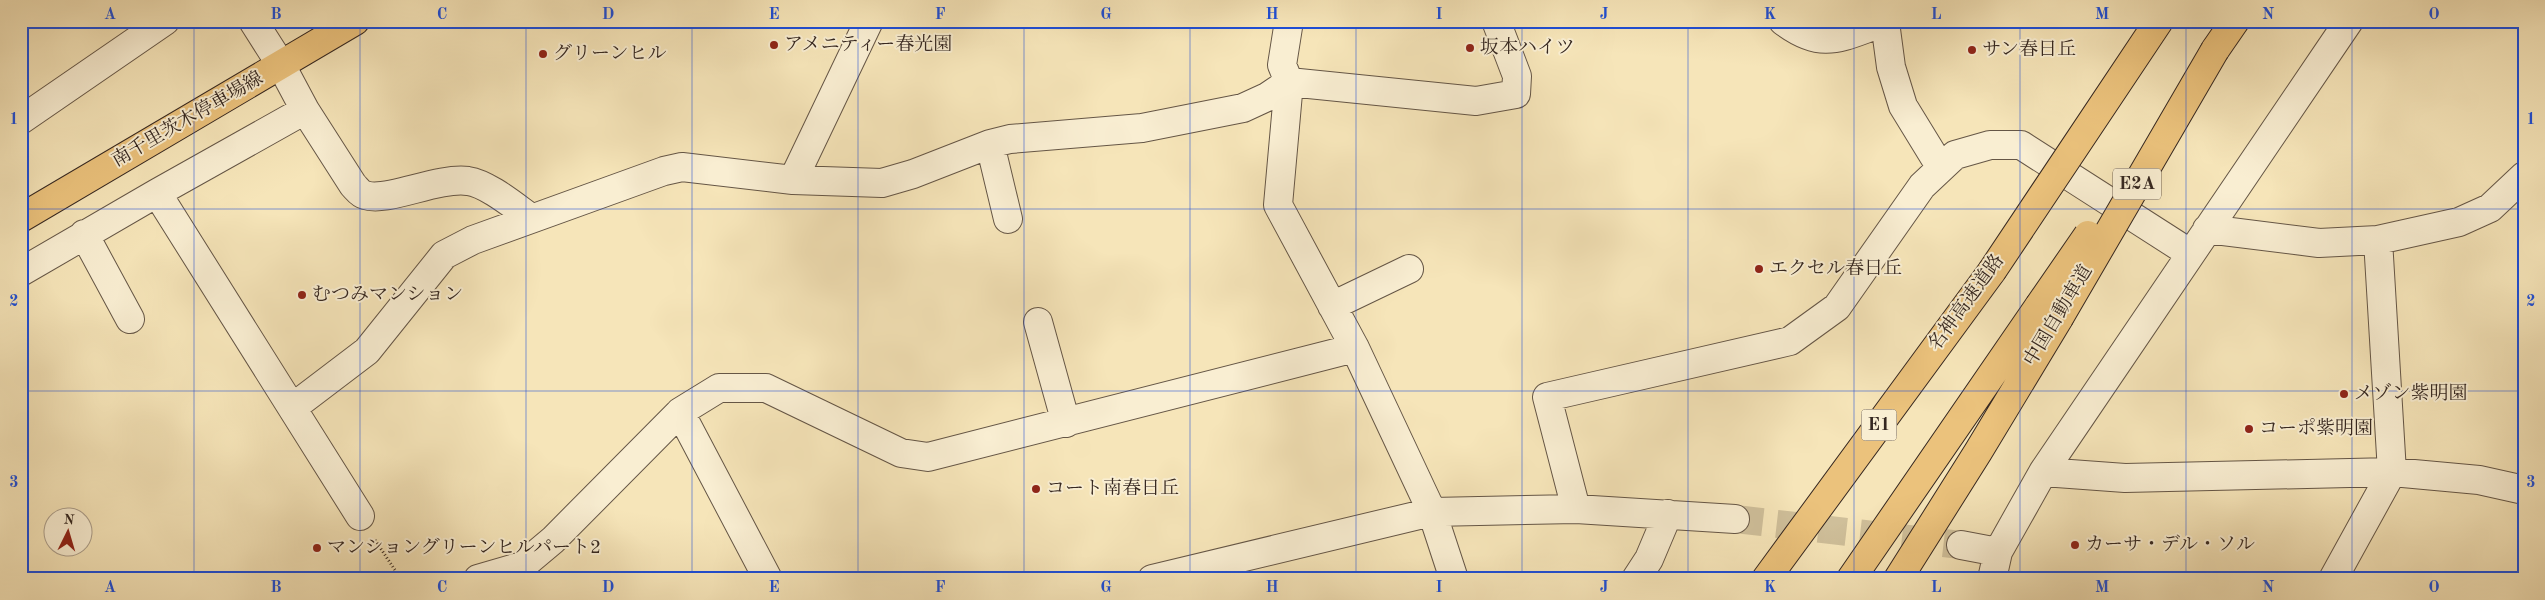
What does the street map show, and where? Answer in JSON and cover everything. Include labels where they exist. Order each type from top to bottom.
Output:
[{"type":"main road","name":"南千里茨木停車場線","points":[[21,218],[355,21]]},
{"type":"main road","name":"名神高速道路","points":[[1766,579],[1992,271],[2159,21]]},
{"type":"main road","name":"中国自動車道","points":[[1898,579],[1978,452],[2049,312],[2234,21]]},
{"type":"main road","points":[[1851,579],[2049,312]]},
{"type":"street","points":[[21,120],[165,21]]},
{"type":"street","points":[[252,21],[281,65],[305,110],[353,185],[363,195],[375,197],[448,180],[470,181],[497,194],[531,218]]},
{"type":"street","points":[[793,180],[869,21]]},
{"type":"street","points":[[1289,21],[1282,65],[1289,82],[1278,205],[1355,348],[1432,512],[1454,579]]},
{"type":"street","points":[[292,408],[367,351],[444,255],[473,240],[664,171],[682,168],[793,180],[882,184],[990,144],[1010,139],[1142,128],[1243,108],[1267,97],[1289,82],[1476,101],[1516,94],[1518,76],[1496,21]]},
{"type":"street","points":[[1783,21],[1800,34],[1829,41],[1885,22],[1891,67],[1903,106],[1941,168]]},
{"type":"street","points":[[1992,579],[1998,552],[2043,472],[2349,21]]},
{"type":"street","points":[[21,272],[156,192],[305,110]]},
{"type":"street","points":[[990,144],[1008,218]]},
{"type":"street","points":[[1576,509],[1547,397],[1790,341],[1837,307],[1922,186],[1955,155],[1990,145],[2021,145],[2191,254]]},
{"type":"street","points":[[2207,229],[2319,243],[2378,240],[2459,222],[2490,208],[2524,176]]},
{"type":"street","points":[[156,192],[360,516]]},
{"type":"street","points":[[84,234],[130,319]]},
{"type":"street","points":[[2333,579],[2392,472],[2378,240]]},
{"type":"street","points":[[1332,306],[1409,269]]},
{"type":"street","points":[[1038,322],[1066,423]]},
{"type":"street","points":[[478,579],[522,566],[553,540],[680,412],[719,388],[766,388],[902,453],[928,457],[1355,348]]},
{"type":"street","points":[[680,412],[768,579]]},
{"type":"street","points":[[2043,472],[2125,478],[2392,472],[2479,480],[2524,490]]},
{"type":"street","points":[[1152,579],[1432,512],[1576,509],[1735,519]]},
{"type":"street","points":[[1636,579],[1649,559],[1668,514]]},
{"type":"street","points":[[1961,546],[1998,552]]},
{"type":"path","points":[[360,516],[401,579]]},
{"type":"tunnel","points":[[1735,519],[1961,545]]},
{"type":"place","name":"アメニティー春光園","points":[[774,45]]},
{"type":"place","name":"坂本ハイツ","points":[[1470,48]]},
{"type":"place","name":"サン春日丘","points":[[1972,50]]},
{"type":"place","name":"グリーンヒル","points":[[543,54]]},
{"type":"place","name":"エクセル春日丘","points":[[1759,269]]},
{"type":"place","name":"むつみマンション","points":[[302,295]]},
{"type":"place","name":"メゾン紫明園","points":[[2344,394]]},
{"type":"place","name":"コーポ紫明園","points":[[2249,429]]},
{"type":"place","name":"コート南春日丘","points":[[1036,489]]},
{"type":"place","name":"カーサ・デル・ソル","points":[[2075,545]]},
{"type":"place","name":"マンショングリーンヒルパート2","points":[[317,548]]}]
